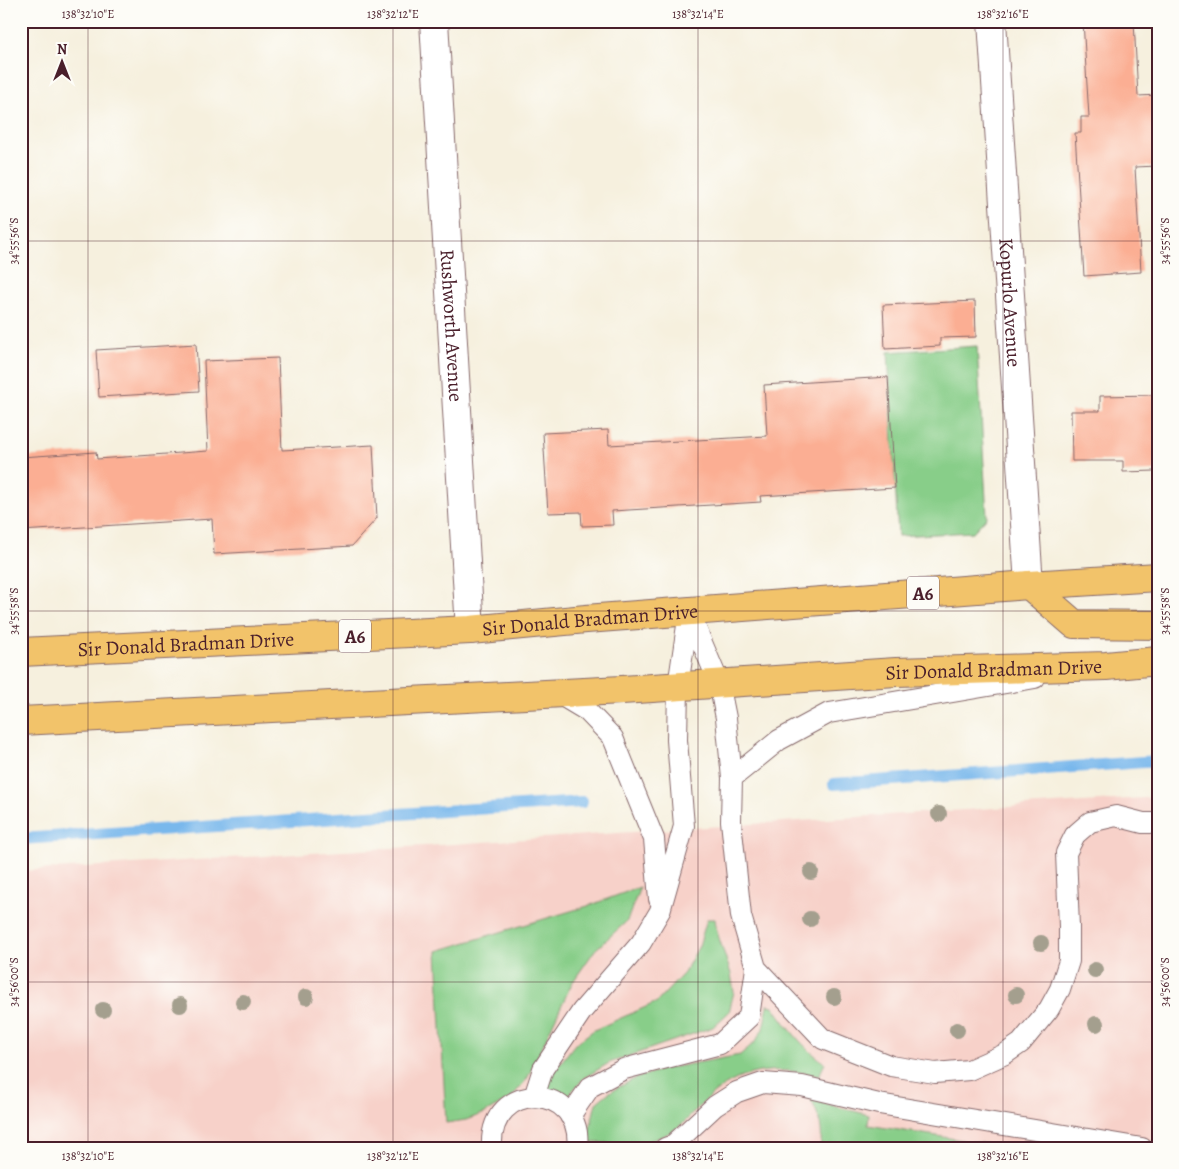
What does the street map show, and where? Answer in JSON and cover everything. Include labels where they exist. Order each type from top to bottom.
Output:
[{"type":"main road","name":"Sir Donald Bradman Drive","points":[[21,652],[470,630],[586,619],[1158,577]]},
{"type":"main road","points":[[1029,585],[1074,624],[1158,625]]},
{"type":"main road","name":"Sir Donald Bradman Drive","points":[[21,721],[557,693],[896,672],[1106,666],[1158,661]]},
{"type":"street","name":"Rushworth Avenue","points":[[434,21],[470,630]]},
{"type":"street","name":"Kopurlo Avenue","points":[[992,21],[1029,585]]},
{"type":"lane","points":[[570,1116],[590,1087],[624,1069],[720,1044],[749,1017],[756,968],[741,916],[731,821],[732,778],[726,718],[719,683],[689,612]]},
{"type":"lane","points":[[534,1097],[543,1069],[582,1011],[640,943],[660,911],[684,826],[677,740],[678,686],[689,612]]},
{"type":"lane","points":[[732,778],[779,740],[829,713],[1106,666]]},
{"type":"lane","points":[[557,693],[587,711],[613,738],[654,839],[660,911]]},
{"type":"lane","points":[[756,968],[823,1039],[891,1066],[935,1073],[969,1070],[1006,1054],[1021,1043],[1049,1009],[1060,989],[1068,961],[1069,927],[1066,853],[1075,835],[1090,822],[1116,816],[1150,823]]},
{"type":"lane","points":[[671,1147],[715,1106],[737,1092],[764,1083],[802,1086],[879,1104],[1142,1148]]},
{"type":"lane","points":[[492,1148],[491,1137],[494,1123],[502,1110],[514,1101],[528,1097],[542,1097],[556,1101],[567,1111],[575,1123],[578,1137],[577,1148]]},
{"type":"shaded area","points":[[1158,797],[1158,1148],[21,1148],[21,871]]},
{"type":"green space","points":[[977,346],[987,517],[973,532],[898,536],[888,352]]},
{"type":"green space","points":[[640,887],[627,921],[595,950],[572,983],[527,1079],[511,1098],[485,1113],[466,1120],[446,1123],[437,951],[591,905]]},
{"type":"green space","points":[[707,919],[715,919],[717,932],[731,974],[734,992],[729,1012],[713,1027],[609,1063],[584,1078],[567,1097],[558,1096],[548,1090],[546,1088],[548,1079],[575,1044],[594,1030],[657,1002],[684,973],[699,946]]},
{"type":"green space","points":[[768,1005],[773,1006],[809,1051],[825,1063],[819,1076],[787,1071],[771,1071],[743,1077],[729,1083],[716,1092],[681,1125],[661,1137],[630,1145],[586,1144],[596,1103],[608,1093],[634,1079],[664,1069],[740,1055],[755,1042],[763,1029]]},
{"type":"green space","points":[[811,1100],[869,1115],[868,1125],[993,1145],[993,1148],[820,1148],[820,1123]]},
{"type":"building","points":[[1083,21],[1134,21],[1138,96],[1158,95],[1158,166],[1135,167],[1141,272],[1084,276],[1075,133],[1081,133],[1081,117],[1089,117]]},
{"type":"building","points":[[975,301],[976,337],[940,338],[940,346],[885,349],[883,305]]},
{"type":"building","points":[[196,344],[199,391],[99,397],[96,350]]},
{"type":"building","points":[[278,358],[282,450],[373,445],[377,518],[352,546],[214,554],[212,519],[21,531],[21,457],[96,452],[97,459],[208,451],[204,361]]},
{"type":"building","points":[[888,377],[895,488],[760,496],[761,502],[612,511],[613,525],[582,526],[581,512],[548,513],[543,433],[608,430],[609,445],[767,436],[764,385]]},
{"type":"building","points":[[1155,395],[1155,471],[1123,472],[1123,461],[1072,461],[1071,411],[1100,411],[1100,396]]},
{"type":"waterway","points":[[834,784],[1158,761]]},
{"type":"waterway","points":[[21,839],[582,802]]}]
